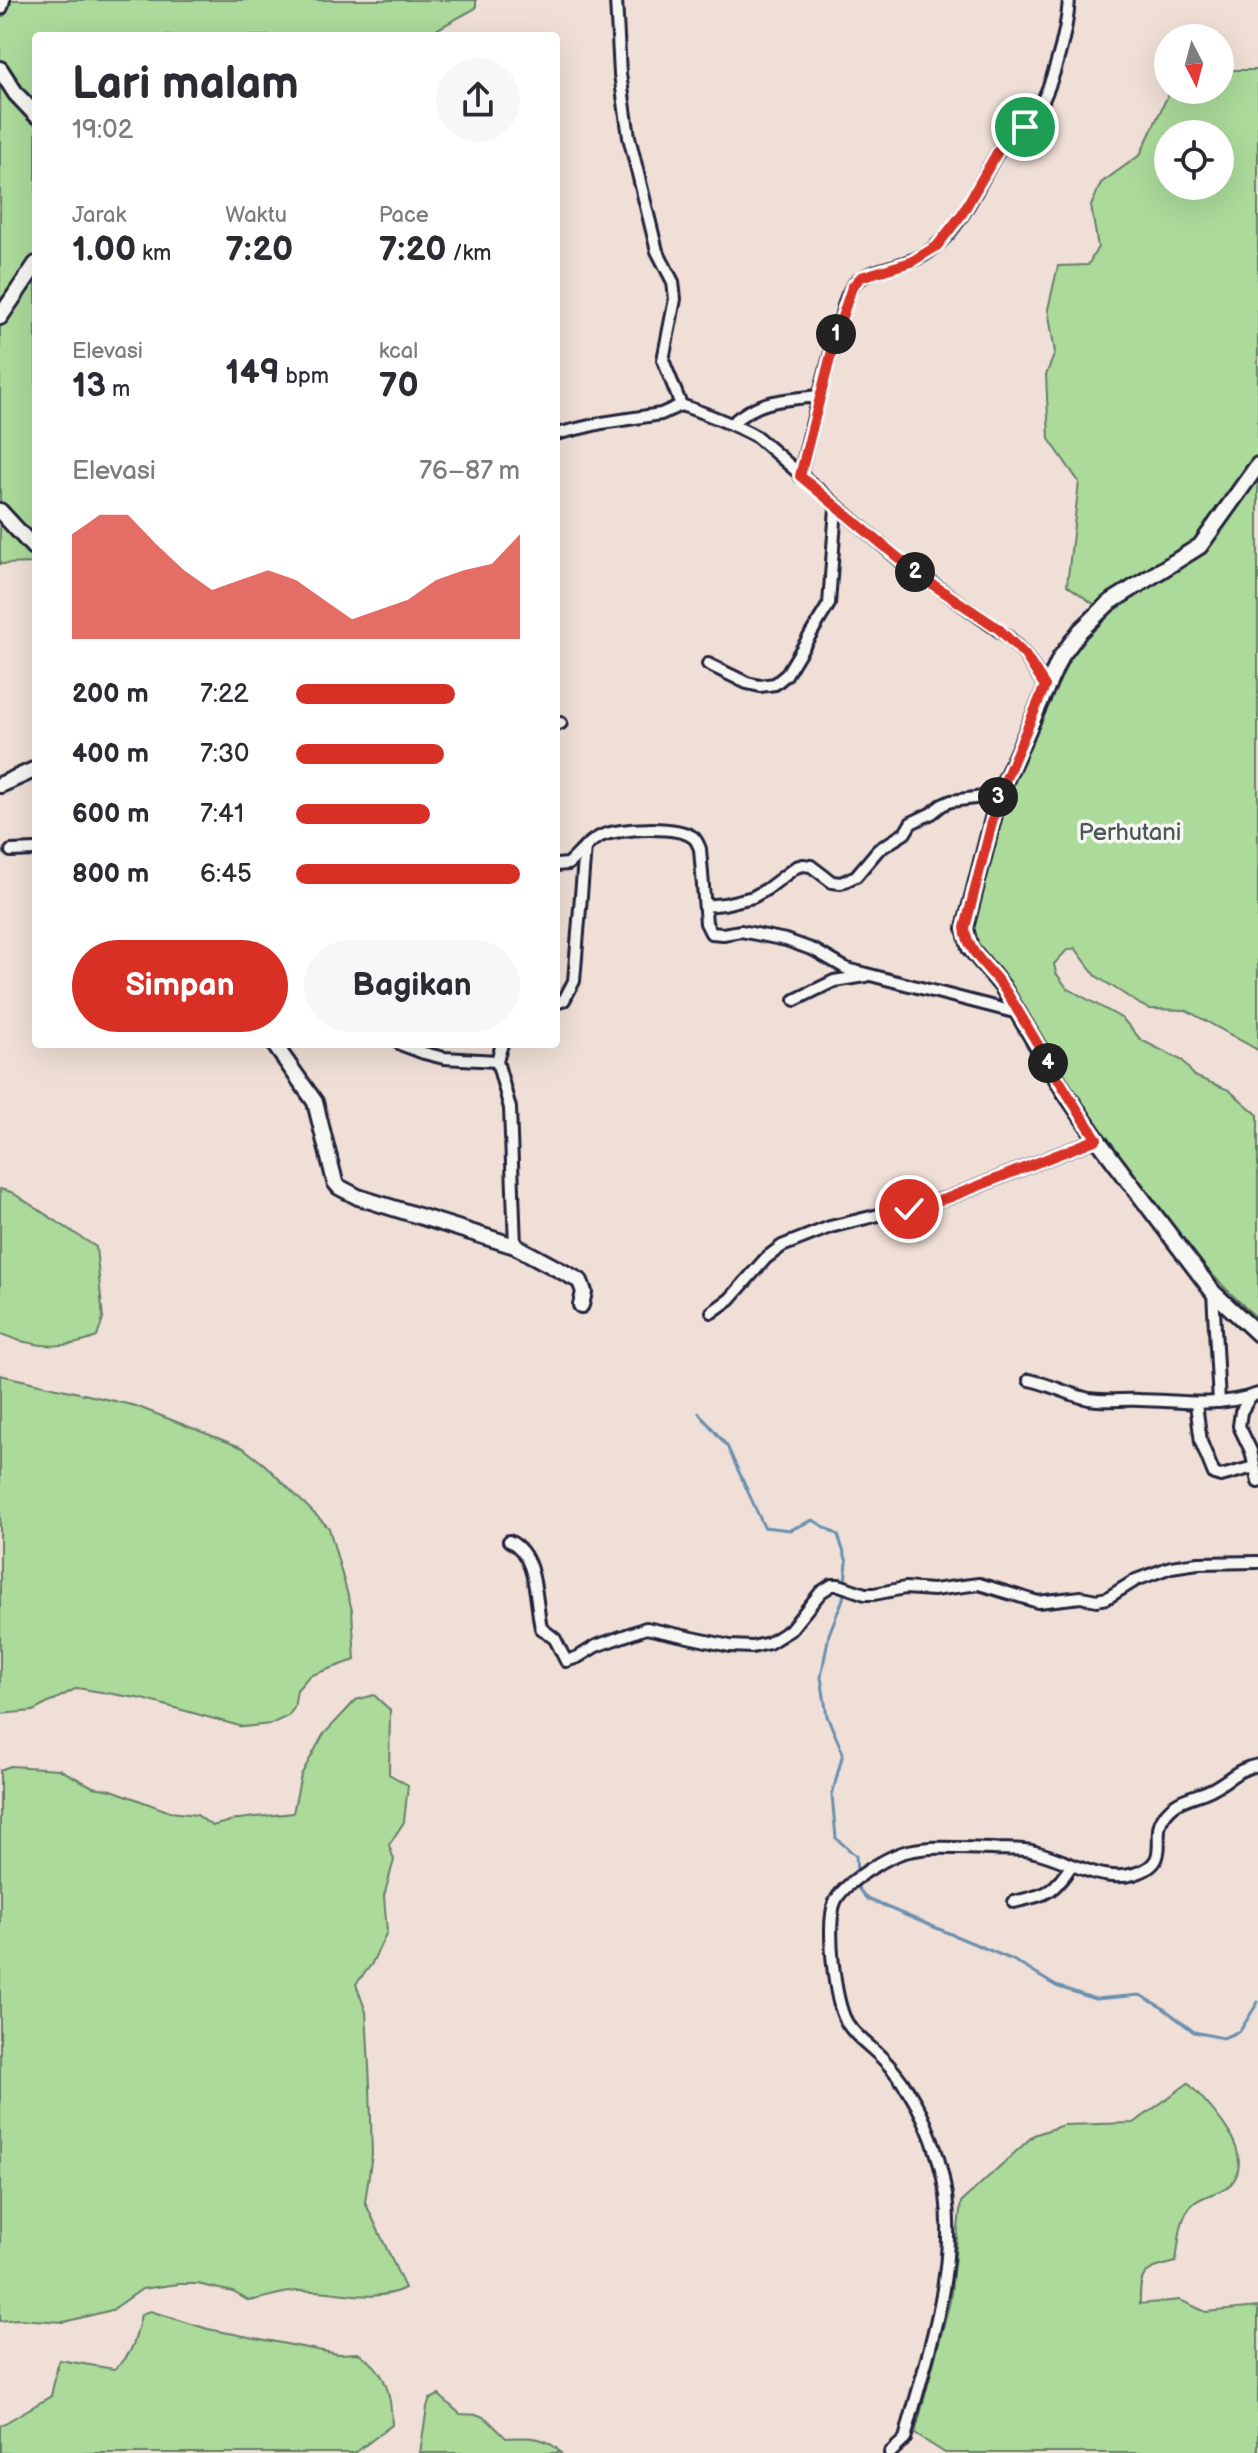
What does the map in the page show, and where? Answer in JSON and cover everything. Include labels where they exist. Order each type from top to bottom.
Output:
[{"type":"street","points":[[0,7],[2,0]]},
{"type":"street","points":[[616,0],[620,74],[629,137],[657,251],[675,289],[663,360],[681,405]]},
{"type":"street","points":[[800,476],[848,294],[861,277],[911,262],[937,246],[962,214],[998,151],[1033,118],[1041,104],[1064,39],[1069,0]]},
{"type":"street","points":[[0,69],[16,94],[32,111]]},
{"type":"street","points":[[0,317],[32,270]]},
{"type":"street","points":[[731,424],[743,412],[760,404],[819,396]]},
{"type":"street","points":[[560,433],[661,414],[681,405],[757,437],[920,576],[999,629],[1025,655],[1045,686]]},
{"type":"street","points":[[1258,465],[1200,546],[1109,603],[1069,644],[1045,686],[999,795],[965,928],[970,948],[997,978],[1064,1091],[1097,1139],[1213,1292],[1258,1334]]},
{"type":"street","points":[[708,664],[760,686],[775,684],[786,675],[829,604],[836,507]]},
{"type":"street","points":[[0,511],[32,544]]},
{"type":"street","points":[[0,785],[32,771]]},
{"type":"street","points":[[705,906],[753,897],[803,865],[811,866],[832,882],[841,883],[856,876],[878,850],[905,833],[911,823],[942,805],[999,795]]},
{"type":"street","points":[[560,864],[570,863],[601,836],[624,831],[677,832],[694,838],[700,849],[706,923],[711,933],[741,931],[786,940],[814,950],[847,969],[1019,1013]]},
{"type":"street","points":[[560,1002],[564,1000],[574,981],[585,847]]},
{"type":"street","points":[[11,851],[32,850]]},
{"type":"street","points":[[795,1000],[834,981],[871,975]]},
{"type":"street","points":[[277,1048],[315,1102],[329,1166],[339,1187],[358,1197],[515,1246],[580,1281],[584,1292],[581,1305]]},
{"type":"street","points":[[411,1048],[432,1056],[497,1061]]},
{"type":"street","points":[[501,1048],[497,1061],[510,1108],[515,1246]]},
{"type":"street","points":[[712,1312],[730,1299],[766,1258],[782,1246],[830,1227],[938,1202],[1097,1139]]},
{"type":"street","points":[[1213,1292],[1219,1402]]},
{"type":"street","points":[[1029,1380],[1105,1401],[1140,1399],[1196,1404],[1254,1395]]},
{"type":"street","points":[[1254,1395],[1241,1412],[1239,1426],[1251,1451],[1258,1482]]},
{"type":"street","points":[[1196,1404],[1201,1442],[1214,1474],[1221,1476],[1254,1467]]},
{"type":"street","points":[[509,1541],[526,1556],[541,1628],[555,1639],[566,1661],[596,1646],[646,1628],[730,1646],[752,1647],[769,1643],[790,1630],[826,1588],[839,1585],[874,1594],[905,1588],[933,1590],[979,1584],[1038,1602],[1081,1597],[1097,1600],[1171,1567],[1198,1563],[1258,1562]]},
{"type":"street","points":[[890,2453],[905,2439],[939,2309],[948,2235],[945,2195],[938,2162],[915,2100],[885,2061],[847,2024],[840,2008],[834,1984],[835,1904],[841,1894],[867,1872],[894,1856],[934,1848],[1027,1850],[1060,1859],[1071,1866],[1122,1876],[1142,1871],[1159,1854],[1159,1825],[1165,1813],[1188,1797],[1210,1790],[1238,1770],[1258,1765]]},
{"type":"street","points":[[1014,1902],[1052,1891],[1071,1866]]},
{"type":"green space","points":[[0,0],[476,0],[476,8],[432,32],[32,32],[32,563],[0,564]]},
{"type":"green space","name":"Perhutani","points":[[1234,70],[1258,70],[1258,1050],[1186,1010],[1149,1009],[1141,1005],[1096,976],[1075,948],[1066,951],[1054,964],[1056,973],[1067,988],[1123,1019],[1141,1040],[1183,1061],[1194,1076],[1229,1090],[1258,1115],[1258,1319],[1199,1260],[1145,1195],[1072,1091],[970,933],[993,833],[1030,736],[1071,648],[1106,613],[1067,585],[1079,482],[1049,439],[1046,375],[1055,353],[1048,309],[1058,266],[1088,265],[1098,247],[1091,206],[1101,183],[1140,155],[1154,125],[1154,200],[1234,200],[1234,120],[1156,120],[1164,104],[1234,104]]},
{"type":"green space","points":[[0,1189],[11,1192],[96,1247],[103,1319],[97,1337],[53,1345],[34,1344],[0,1334]]},
{"type":"green space","points":[[0,1375],[136,1406],[243,1448],[265,1465],[329,1528],[352,1610],[355,1660],[309,1676],[297,1690],[294,1708],[288,1716],[271,1724],[243,1727],[143,1699],[77,1688],[33,1711],[0,1714]]},
{"type":"green space","points":[[374,1695],[390,1710],[389,1774],[408,1785],[404,1822],[389,1845],[394,1860],[384,1896],[387,1932],[371,1965],[356,1984],[366,2012],[370,2085],[372,2155],[365,2202],[405,2288],[366,2296],[298,2291],[249,2301],[233,2292],[197,2284],[179,2284],[142,2289],[112,2310],[64,2322],[0,2321],[0,1770],[10,1766],[59,1769],[93,1787],[112,1790],[170,1812],[197,1815],[212,1826],[239,1819],[293,1813],[301,1775],[323,1735],[356,1700]]},
{"type":"green space","points":[[1188,2083],[1228,2130],[1239,2158],[1238,2172],[1227,2187],[1197,2201],[1188,2209],[1180,2231],[1176,2262],[1146,2273],[1141,2284],[1140,2304],[1180,2300],[1206,2312],[1258,2307],[1258,2453],[945,2453],[915,2434],[950,2301],[961,2202],[1034,2135],[1063,2125],[1134,2123]]},
{"type":"green space","points":[[150,2311],[208,2329],[338,2354],[358,2353],[375,2367],[386,2384],[392,2425],[355,2453],[0,2453],[0,2426],[51,2396],[59,2360],[114,2369],[130,2352],[141,2314]]},
{"type":"green space","points":[[439,2395],[460,2414],[479,2415],[487,2419],[506,2438],[543,2440],[561,2453],[420,2453],[427,2407],[430,2399]]},
{"type":"waterway","points":[[699,1413],[727,1446],[764,1527],[790,1530],[813,1520],[838,1535],[847,1562],[845,1583]]},
{"type":"waterway","points":[[844,1591],[829,1634],[821,1677],[827,1716],[843,1753],[832,1795],[836,1838],[856,1856],[857,1873]]},
{"type":"waterway","points":[[858,1881],[858,1888],[867,1899],[1013,1960],[1056,1986],[1095,1999],[1140,1995],[1194,2032],[1223,2038],[1240,2031],[1258,2002]]},
{"type":"route","points":[[909,1209],[948,1198],[1097,1139],[1064,1091],[997,978],[970,948],[966,939],[969,903],[999,795],[1045,686],[1025,655],[999,629],[920,576],[800,476],[836,335],[848,294],[855,282],[861,277],[911,262],[937,246],[962,214],[998,151],[1025,127]]}]
